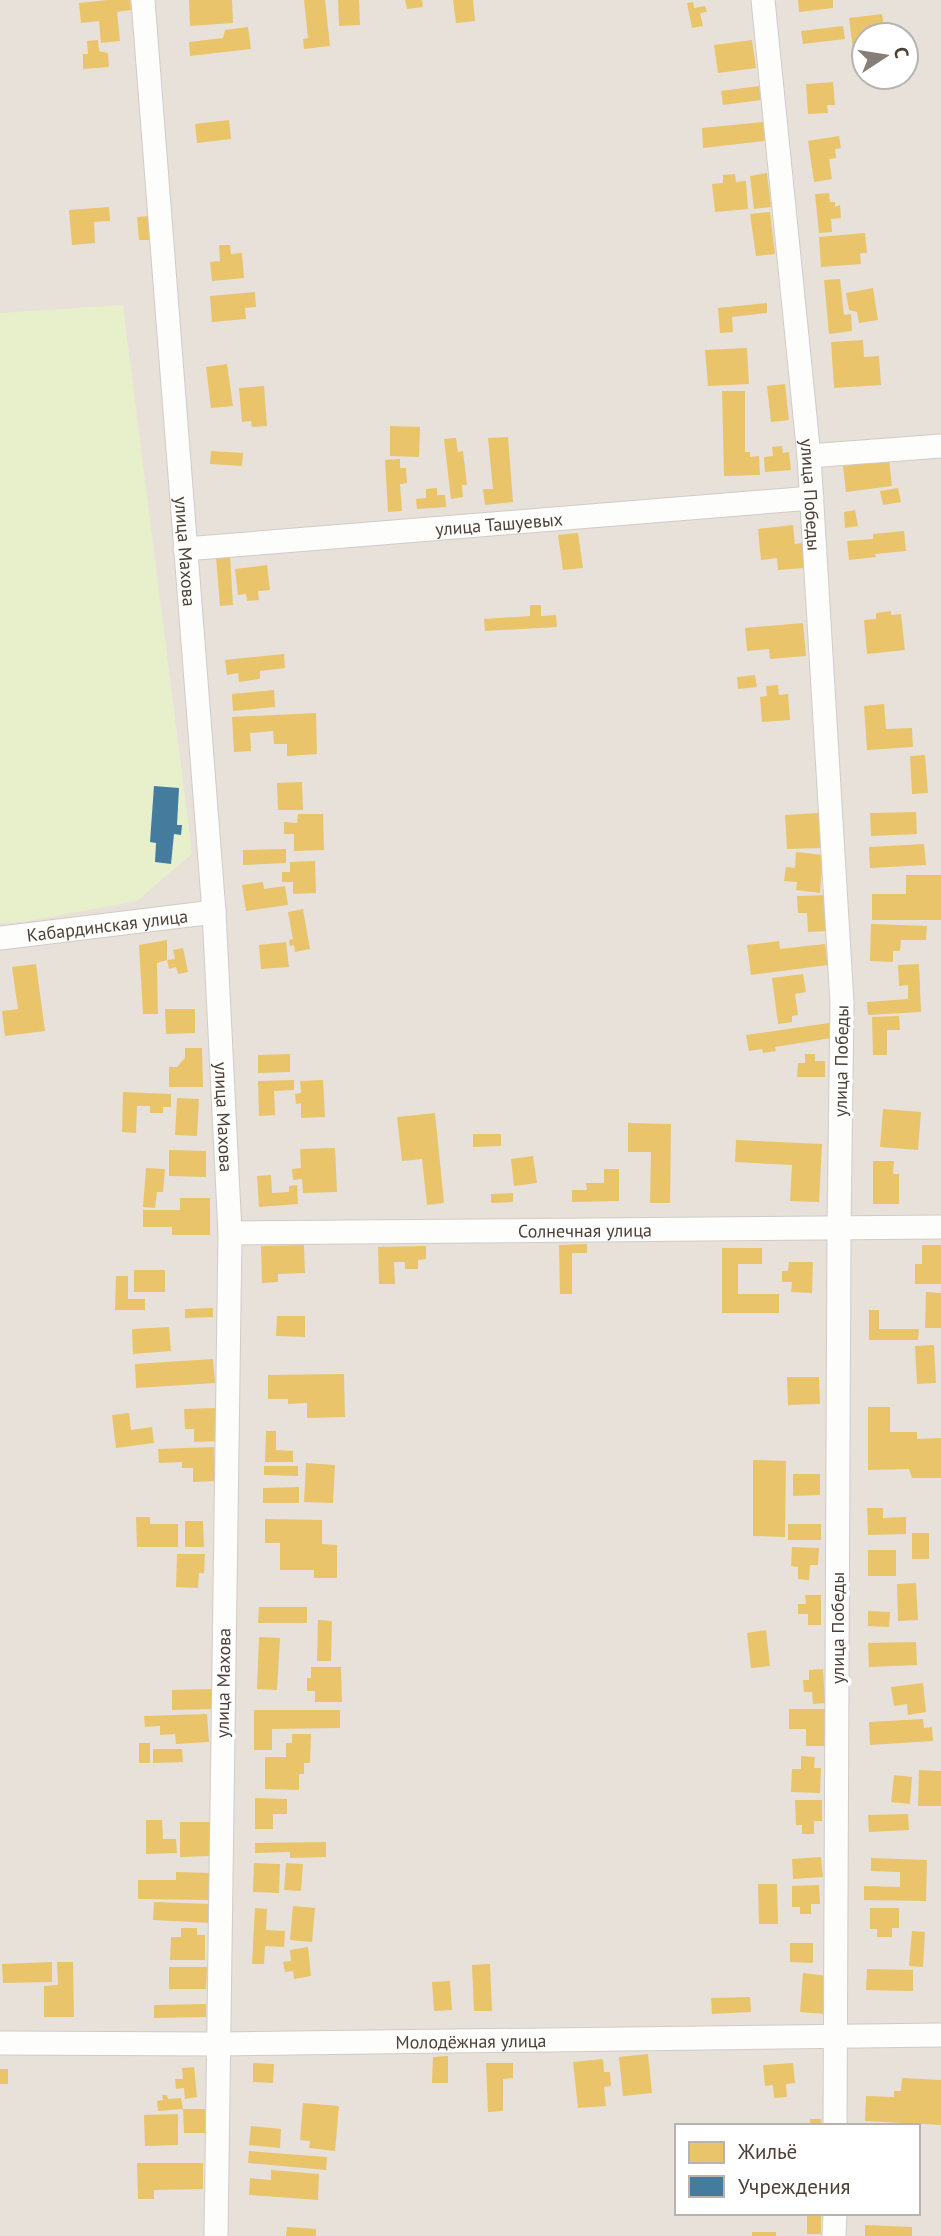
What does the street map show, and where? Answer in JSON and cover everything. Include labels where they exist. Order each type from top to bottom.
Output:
[{"type":"street","name":"улица Махова","points":[[143,0],[214,912],[230,1233],[216,2236]]},
{"type":"street","name":"улица Победы","points":[[763,0],[809,456],[842,1003],[835,2124]]},
{"type":"street","points":[[809,456],[941,446]]},
{"type":"street","name":"улица Ташуевых","points":[[185,549],[812,498]]},
{"type":"street","name":"Кабардинская улица","points":[[0,938],[214,912]]},
{"type":"street","name":"Солнечная улица","points":[[230,1233],[941,1227]]},
{"type":"street","name":"Молодёжная улица","points":[[0,2043],[218,2044],[941,2035]]},
{"type":"street","points":[[834,2236],[835,2215]]},
{"type":"shaded area","points":[[0,0],[941,0],[941,2236],[0,2236]]},
{"type":"green space","points":[[123,305],[192,854],[137,901],[22,922],[0,923],[0,313]]},
{"type":"building: Жильё","points":[[130,0],[131,10],[117,12],[120,41],[101,43],[99,21],[81,23],[79,3]]},
{"type":"building: Жильё","points":[[189,0],[232,0],[233,23],[190,26]]},
{"type":"building: Жильё","points":[[304,0],[325,0],[330,46],[304,49],[303,39],[308,38]]},
{"type":"building: Жильё","points":[[338,0],[359,0],[360,25],[339,26]]},
{"type":"building: Жильё","points":[[405,0],[422,0],[423,7],[407,9]]},
{"type":"building: Жильё","points":[[453,0],[473,0],[475,21],[456,23]]},
{"type":"building: Жильё","points":[[798,0],[833,0],[833,8],[799,12]]},
{"type":"building: Жильё","points":[[693,2],[694,8],[705,6],[707,12],[700,13],[703,26],[692,28],[687,3]]},
{"type":"building: Жильё","points":[[882,14],[883,21],[850,21],[850,26],[849,18]]},
{"type":"building: Жильё","points":[[843,26],[845,39],[803,44],[801,31]]},
{"type":"building: Жильё","points":[[248,27],[251,49],[190,56],[189,42],[223,38],[225,30]]},
{"type":"building: Жильё","points":[[98,40],[99,51],[108,53],[109,67],[83,69],[83,54],[88,54],[87,41]]},
{"type":"building: Жильё","points":[[752,40],[756,68],[718,73],[714,45]]},
{"type":"building: Жильё","points":[[833,82],[835,105],[827,105],[828,113],[808,114],[806,84]]},
{"type":"building: Жильё","points":[[759,86],[761,100],[723,105],[721,91]]},
{"type":"building: Жильё","points":[[229,120],[231,139],[197,143],[195,124]]},
{"type":"building: Жильё","points":[[763,122],[765,141],[703,148],[702,128]]},
{"type":"building: Жильё","points":[[839,136],[841,148],[835,149],[836,158],[829,159],[832,179],[814,182],[808,141]]},
{"type":"building: Жильё","points":[[767,173],[771,207],[754,209],[750,176]]},
{"type":"building: Жильё","points":[[735,174],[736,182],[746,181],[748,209],[715,212],[712,184],[723,183],[723,175]]},
{"type":"building: Жильё","points":[[829,193],[830,202],[835,202],[835,207],[840,205],[841,218],[831,219],[832,232],[819,233],[815,194]]},
{"type":"building: Жильё","points":[[109,207],[110,221],[94,222],[95,243],[72,245],[69,210]]},
{"type":"building: Жильё","points":[[770,212],[775,254],[756,256],[750,214]]},
{"type":"building: Жильё","points":[[149,216],[150,240],[139,240],[137,217]]},
{"type":"building: Жильё","points":[[865,233],[867,253],[860,253],[861,264],[821,267],[819,237]]},
{"type":"building: Жильё","points":[[219,245],[230,245],[231,254],[242,253],[244,278],[212,281],[210,262],[220,261]]},
{"type":"building: Жильё","points":[[840,279],[844,315],[851,314],[852,331],[829,334],[824,280]]},
{"type":"building: Жильё","points":[[873,288],[878,320],[859,323],[857,312],[849,310],[846,293]]},
{"type":"building: Жильё","points":[[255,292],[256,307],[245,308],[246,319],[212,322],[210,296]]},
{"type":"building: Жильё","points":[[767,303],[767,313],[732,317],[733,332],[720,333],[718,308]]},
{"type":"building: Жильё","points":[[863,340],[864,357],[879,356],[881,385],[834,388],[831,342]]},
{"type":"building: Жильё","points":[[747,348],[749,384],[708,386],[705,350]]},
{"type":"building: Жильё","points":[[227,364],[233,406],[211,408],[206,367]]},
{"type":"building: Жильё","points":[[785,384],[789,420],[771,422],[767,386]]},
{"type":"building: Жильё","points":[[264,386],[267,426],[252,427],[251,421],[242,422],[239,388]]},
{"type":"building: Жильё","points":[[722,391],[745,391],[745,452],[750,452],[750,457],[759,456],[760,475],[724,476]]},
{"type":"building: Жильё","points":[[390,426],[420,427],[419,457],[390,456]]},
{"type":"building: Жильё","points":[[508,437],[513,502],[485,505],[483,489],[493,489],[488,438]]},
{"type":"building: Жильё","points":[[456,438],[458,452],[463,451],[467,485],[462,485],[463,497],[451,499],[444,439]]},
{"type":"building: Жильё","points":[[782,446],[783,453],[789,452],[791,470],[765,472],[764,457],[773,456],[772,447]]},
{"type":"building: Жильё","points":[[211,451],[243,453],[242,466],[210,464]]},
{"type":"building: Жильё","points":[[400,459],[400,468],[406,468],[407,483],[400,484],[402,511],[388,512],[385,460]]},
{"type":"building: Жильё","points":[[889,460],[892,486],[846,492],[843,466]]},
{"type":"building: Жильё","points":[[437,488],[437,495],[445,495],[446,507],[417,509],[416,499],[426,498],[426,489]]},
{"type":"building: Жильё","points":[[898,488],[901,502],[883,505],[880,491]]},
{"type":"building: Жильё","points":[[855,510],[858,526],[845,528],[844,512]]},
{"type":"building: Жильё","points":[[793,525],[795,544],[802,543],[804,568],[778,570],[777,558],[761,560],[758,529]]},
{"type":"building: Жильё","points":[[904,531],[906,551],[849,560],[847,541],[873,539],[873,534]]},
{"type":"building: Жильё","points":[[578,533],[583,568],[563,570],[558,535]]},
{"type":"building: Жильё","points":[[230,556],[233,605],[220,606],[216,557]]},
{"type":"building: Жильё","points":[[267,565],[270,590],[258,591],[259,600],[247,601],[246,594],[238,595],[235,569]]},
{"type":"building: Жильё","points":[[530,605],[541,605],[541,616],[556,615],[557,627],[485,631],[484,619],[530,616]]},
{"type":"building: Жильё","points":[[891,611],[891,615],[901,614],[905,650],[867,654],[864,620],[876,619],[876,613]]},
{"type":"building: Жильё","points":[[803,623],[806,656],[770,659],[769,649],[747,651],[745,628]]},
{"type":"building: Жильё","points":[[284,654],[285,668],[260,671],[260,679],[239,682],[238,673],[227,675],[225,660]]},
{"type":"building: Жильё","points":[[755,675],[757,687],[738,689],[737,677]]},
{"type":"building: Жильё","points":[[778,685],[779,695],[788,694],[790,720],[762,722],[760,697],[767,696],[766,686]]},
{"type":"building: Жильё","points":[[274,690],[275,707],[233,711],[232,694]]},
{"type":"building: Жильё","points":[[884,704],[886,729],[912,728],[913,747],[867,750],[864,706]]},
{"type":"building: Жильё","points":[[316,713],[317,754],[287,756],[287,744],[274,744],[273,731],[250,733],[251,751],[234,752],[232,717]]},
{"type":"building: Жильё","points":[[925,755],[928,793],[912,794],[910,756]]},
{"type":"building: Жильё","points":[[302,782],[303,810],[278,810],[277,783]]},
{"type":"building: Жильё","points":[[916,812],[917,834],[871,836],[870,813]]},
{"type":"building: Жильё","points":[[819,813],[821,848],[787,849],[785,815]]},
{"type":"building: Жильё","points":[[298,814],[323,814],[324,850],[294,851],[294,834],[284,834],[284,822],[297,823]]},
{"type":"building: Жильё","points":[[924,844],[926,865],[870,868],[869,847]]},
{"type":"building: Жильё","points":[[286,849],[286,863],[243,865],[243,850]]},
{"type":"building: Жильё","points":[[796,852],[823,855],[820,893],[796,890],[797,882],[784,881],[786,867],[795,868]]},
{"type":"building: Жильё","points":[[315,861],[316,893],[293,894],[293,882],[282,882],[282,872],[290,872],[290,862]]},
{"type":"building: Жильё","points":[[906,875],[941,875],[941,920],[872,920],[872,894],[906,894]]},
{"type":"building: Жильё","points":[[263,882],[264,889],[285,886],[288,905],[246,911],[242,885]]},
{"type":"building: Жильё","points":[[827,895],[828,931],[808,932],[807,913],[798,913],[797,896]]},
{"type":"building: Жильё","points":[[303,909],[310,949],[295,952],[294,945],[290,946],[289,940],[293,939],[288,912]]},
{"type":"building: Жильё","points":[[871,924],[927,926],[926,940],[901,940],[900,951],[893,951],[893,962],[870,961]]},
{"type":"building: Жильё","points":[[167,940],[167,960],[157,963],[158,1014],[143,1014],[139,945]]},
{"type":"building: Жильё","points":[[779,941],[780,949],[825,944],[828,965],[751,975],[747,945]]},
{"type":"building: Жильё","points":[[286,942],[289,967],[261,969],[259,945]]},
{"type":"building: Жильё","points":[[183,948],[188,972],[178,974],[176,967],[169,969],[167,960],[175,959],[173,950]]},
{"type":"building: Жильё","points":[[36,964],[45,1031],[5,1036],[2,1011],[18,1009],[12,967]]},
{"type":"building: Жильё","points":[[919,964],[921,1012],[868,1015],[867,1002],[908,999],[908,985],[899,986],[898,965]]},
{"type":"building: Жильё","points":[[803,974],[806,992],[795,994],[798,1015],[792,1016],[792,1022],[778,1024],[772,978]]},
{"type":"building: Жильё","points":[[165,1009],[195,1009],[195,1033],[166,1034]]},
{"type":"building: Жильё","points":[[899,1016],[900,1030],[887,1030],[887,1055],[873,1055],[872,1017]]},
{"type":"building: Жильё","points":[[829,1023],[831,1038],[775,1047],[776,1051],[749,1051],[746,1035]]},
{"type":"building: Жильё","points":[[185,1048],[202,1048],[203,1087],[169,1087],[169,1067],[177,1067],[185,1058]]},
{"type":"building: Жильё","points":[[290,1054],[290,1072],[258,1073],[258,1055]]},
{"type":"building: Жильё","points":[[805,1054],[815,1054],[815,1061],[825,1061],[825,1077],[797,1077],[798,1063],[805,1063]]},
{"type":"building: Жильё","points":[[294,1080],[294,1090],[274,1091],[275,1115],[259,1116],[258,1081]]},
{"type":"building: Жильё","points":[[323,1080],[325,1117],[301,1118],[301,1103],[296,1104],[295,1094],[301,1093],[300,1081]]},
{"type":"building: Жильё","points":[[123,1092],[171,1094],[171,1107],[163,1107],[163,1113],[150,1113],[150,1106],[137,1106],[136,1133],[122,1132]]},
{"type":"building: Жильё","points":[[177,1098],[199,1099],[197,1136],[175,1135]]},
{"type":"building: Жильё","points":[[883,1109],[921,1112],[918,1150],[880,1147]]},
{"type":"building: Жильё","points":[[435,1113],[444,1203],[427,1205],[422,1159],[402,1161],[397,1117]]},
{"type":"building: Жильё","points":[[628,1123],[671,1124],[670,1203],[650,1203],[651,1152],[628,1152]]},
{"type":"building: Жильё","points":[[473,1134],[501,1134],[501,1146],[473,1147]]},
{"type":"building: Жильё","points":[[736,1140],[822,1144],[819,1202],[790,1201],[792,1165],[735,1162]]},
{"type":"building: Жильё","points":[[335,1148],[337,1192],[303,1193],[302,1179],[293,1180],[292,1169],[301,1168],[300,1149]]},
{"type":"building: Жильё","points":[[169,1150],[206,1151],[206,1177],[169,1176]]},
{"type":"building: Жильё","points":[[533,1156],[537,1183],[514,1186],[511,1159]]},
{"type":"building: Жильё","points":[[873,1161],[894,1161],[893,1174],[899,1174],[899,1204],[873,1204]]},
{"type":"building: Жильё","points":[[146,1168],[165,1169],[163,1192],[157,1192],[155,1208],[143,1207]]},
{"type":"building: Жильё","points":[[604,1169],[619,1169],[619,1201],[572,1202],[572,1190],[587,1190],[586,1183],[604,1183]]},
{"type":"building: Жильё","points":[[271,1175],[272,1193],[289,1192],[289,1186],[297,1185],[298,1204],[259,1207],[257,1176]]},
{"type":"building: Жильё","points":[[513,1193],[513,1202],[491,1203],[491,1194]]},
{"type":"building: Жильё","points":[[180,1198],[210,1198],[210,1235],[172,1235],[172,1227],[143,1227],[143,1210],[180,1210]]},
{"type":"building: Жильё","points":[[587,1244],[587,1253],[572,1253],[572,1294],[560,1294],[559,1245]]},
{"type":"building: Жильё","points":[[304,1245],[305,1273],[278,1274],[278,1282],[262,1283],[261,1246]]},
{"type":"building: Жильё","points":[[922,1245],[941,1245],[941,1284],[915,1284],[915,1264],[922,1264]]},
{"type":"building: Жильё","points":[[426,1246],[426,1259],[418,1260],[418,1269],[405,1269],[405,1262],[394,1262],[395,1284],[379,1284],[378,1247]]},
{"type":"building: Жильё","points":[[722,1248],[762,1248],[762,1264],[738,1264],[738,1294],[779,1294],[779,1313],[722,1313]]},
{"type":"building: Жильё","points":[[789,1262],[813,1262],[812,1293],[791,1292],[792,1282],[782,1282],[782,1271],[788,1271]]},
{"type":"building: Жильё","points":[[134,1270],[165,1270],[165,1292],[134,1292]]},
{"type":"building: Жильё","points":[[116,1276],[128,1276],[128,1299],[145,1299],[145,1310],[115,1310]]},
{"type":"building: Жильё","points":[[926,1292],[941,1293],[941,1328],[925,1328]]},
{"type":"building: Жильё","points":[[213,1308],[213,1317],[185,1318],[185,1309]]},
{"type":"building: Жильё","points":[[869,1310],[879,1310],[879,1329],[919,1329],[918,1340],[869,1340]]},
{"type":"building: Жильё","points":[[277,1316],[305,1316],[305,1337],[276,1336]]},
{"type":"building: Жильё","points":[[169,1327],[171,1351],[133,1354],[132,1329]]},
{"type":"building: Жильё","points":[[934,1345],[936,1383],[917,1384],[915,1346]]},
{"type":"building: Жильё","points":[[213,1359],[215,1383],[136,1388],[135,1364]]},
{"type":"building: Жильё","points":[[344,1374],[345,1417],[307,1418],[307,1403],[288,1404],[288,1399],[268,1399],[268,1375]]},
{"type":"building: Жильё","points":[[787,1377],[819,1377],[820,1404],[788,1405]]},
{"type":"building: Жильё","points":[[868,1407],[890,1407],[890,1432],[917,1432],[917,1439],[941,1438],[941,1478],[912,1478],[909,1469],[868,1470]]},
{"type":"building: Жильё","points":[[216,1408],[218,1441],[194,1442],[194,1429],[185,1429],[184,1409]]},
{"type":"building: Жильё","points":[[129,1413],[131,1430],[152,1427],[154,1443],[116,1448],[112,1415]]},
{"type":"building: Жильё","points":[[266,1431],[276,1431],[276,1450],[293,1451],[293,1462],[265,1462]]},
{"type":"building: Жильё","points":[[214,1447],[216,1481],[193,1482],[193,1468],[182,1468],[182,1462],[159,1463],[158,1449]]},
{"type":"building: Жильё","points":[[753,1460],[786,1461],[785,1537],[753,1536]]},
{"type":"building: Жильё","points":[[306,1463],[335,1465],[333,1503],[304,1502]]},
{"type":"building: Жильё","points":[[264,1466],[298,1466],[298,1476],[264,1475]]},
{"type":"building: Жильё","points":[[793,1474],[820,1474],[820,1495],[793,1496]]},
{"type":"building: Жильё","points":[[299,1487],[299,1503],[263,1503],[263,1488]]},
{"type":"building: Жильё","points":[[867,1508],[883,1508],[883,1518],[906,1517],[906,1534],[868,1535]]},
{"type":"building: Жильё","points":[[136,1517],[150,1517],[150,1524],[178,1524],[178,1547],[137,1547]]},
{"type":"building: Жильё","points":[[265,1519],[322,1520],[322,1544],[337,1545],[337,1578],[314,1578],[314,1570],[280,1570],[280,1543],[265,1543]]},
{"type":"building: Жильё","points":[[185,1521],[203,1521],[204,1547],[185,1547]]},
{"type":"building: Жильё","points":[[788,1524],[821,1524],[821,1540],[788,1540]]},
{"type":"building: Жильё","points":[[912,1533],[929,1533],[929,1559],[912,1559]]},
{"type":"building: Жильё","points":[[792,1547],[819,1548],[818,1565],[810,1565],[809,1580],[798,1579],[798,1567],[791,1566]]},
{"type":"building: Жильё","points":[[868,1550],[896,1550],[896,1576],[868,1576]]},
{"type":"building: Жильё","points":[[177,1554],[205,1554],[204,1573],[199,1573],[198,1588],[176,1587]]},
{"type":"building: Жильё","points":[[916,1583],[918,1620],[898,1621],[897,1584]]},
{"type":"building: Жильё","points":[[805,1595],[821,1595],[821,1625],[808,1625],[808,1614],[798,1614],[798,1604],[806,1604]]},
{"type":"building: Жильё","points":[[259,1607],[307,1607],[307,1623],[258,1623]]},
{"type":"building: Жильё","points":[[868,1611],[890,1612],[889,1627],[868,1626]]},
{"type":"building: Жильё","points":[[318,1620],[332,1621],[331,1661],[317,1661]]},
{"type":"building: Жильё","points":[[766,1630],[770,1666],[751,1668],[747,1633]]},
{"type":"building: Жильё","points":[[259,1637],[280,1638],[277,1690],[257,1689]]},
{"type":"building: Жильё","points":[[916,1642],[917,1665],[869,1667],[868,1643]]},
{"type":"building: Жильё","points":[[311,1667],[341,1667],[342,1702],[315,1702],[315,1691],[307,1691],[307,1678],[311,1678]]},
{"type":"building: Жильё","points":[[823,1669],[825,1703],[813,1704],[812,1692],[804,1692],[803,1680],[809,1680],[809,1670]]},
{"type":"building: Жильё","points":[[923,1683],[926,1712],[908,1715],[907,1704],[894,1706],[891,1687]]},
{"type":"building: Жильё","points":[[214,1689],[215,1709],[172,1710],[172,1690]]},
{"type":"building: Жильё","points":[[789,1709],[826,1709],[826,1746],[806,1746],[806,1729],[789,1729]]},
{"type":"building: Жильё","points":[[254,1710],[340,1710],[340,1728],[272,1729],[272,1750],[254,1750]]},
{"type":"building: Жильё","points":[[207,1714],[209,1742],[176,1744],[175,1734],[160,1735],[160,1726],[145,1727],[144,1716]]},
{"type":"building: Жильё","points":[[923,1719],[924,1728],[932,1727],[933,1741],[870,1745],[869,1722]]},
{"type":"building: Жильё","points":[[292,1734],[311,1734],[310,1763],[304,1763],[304,1774],[299,1774],[299,1790],[265,1789],[265,1757],[286,1757],[286,1743],[292,1743]]},
{"type":"building: Жильё","points":[[139,1743],[150,1743],[150,1763],[139,1763]]},
{"type":"building: Жильё","points":[[153,1749],[182,1749],[183,1762],[153,1763]]},
{"type":"building: Жильё","points":[[801,1756],[815,1757],[814,1768],[821,1768],[820,1793],[791,1792],[792,1769],[801,1769]]},
{"type":"building: Жильё","points":[[919,1770],[941,1771],[941,1806],[918,1806]]},
{"type":"building: Жильё","points":[[894,1775],[912,1777],[910,1804],[891,1802]]},
{"type":"building: Жильё","points":[[255,1798],[287,1799],[287,1814],[273,1814],[273,1829],[255,1829]]},
{"type":"building: Жильё","points":[[795,1800],[822,1800],[822,1821],[814,1821],[814,1834],[802,1834],[802,1825],[796,1825]]},
{"type":"building: Жильё","points":[[908,1814],[909,1830],[869,1832],[868,1815]]},
{"type":"building: Жильё","points":[[146,1820],[162,1820],[163,1839],[176,1839],[177,1853],[146,1854]]},
{"type":"building: Жильё","points":[[180,1822],[211,1822],[211,1856],[180,1857]]},
{"type":"building: Жильё","points":[[326,1842],[326,1857],[290,1858],[290,1852],[255,1853],[255,1843]]},
{"type":"building: Жильё","points":[[821,1857],[823,1877],[793,1879],[792,1859]]},
{"type":"building: Жильё","points":[[871,1858],[927,1860],[926,1901],[864,1900],[864,1886],[900,1887],[900,1872],[871,1871]]},
{"type":"building: Жильё","points":[[254,1863],[280,1864],[279,1893],[253,1892]]},
{"type":"building: Жильё","points":[[286,1863],[303,1864],[301,1891],[284,1890]]},
{"type":"building: Жильё","points":[[176,1872],[211,1873],[211,1900],[138,1899],[138,1880],[176,1880]]},
{"type":"building: Жильё","points":[[758,1884],[777,1884],[778,1924],[759,1924]]},
{"type":"building: Жильё","points":[[819,1885],[820,1904],[811,1904],[811,1914],[800,1914],[800,1907],[792,1907],[792,1886]]},
{"type":"building: Жильё","points":[[154,1902],[211,1904],[210,1923],[153,1920]]},
{"type":"building: Жильё","points":[[293,1906],[315,1908],[312,1942],[290,1940]]},
{"type":"building: Жильё","points":[[255,1908],[267,1909],[266,1930],[285,1931],[284,1947],[265,1946],[264,1964],[252,1964]]},
{"type":"building: Жильё","points":[[870,1908],[899,1908],[899,1928],[892,1928],[892,1937],[877,1937],[877,1929],[870,1929]]},
{"type":"building: Жильё","points":[[181,1928],[197,1928],[197,1935],[205,1935],[205,1960],[170,1960],[171,1937],[181,1937]]},
{"type":"building: Жильё","points":[[912,1931],[925,1932],[923,1967],[909,1966]]},
{"type":"building: Жильё","points":[[790,1943],[813,1943],[813,1963],[790,1962]]},
{"type":"building: Жильё","points":[[308,1947],[311,1976],[294,1979],[293,1971],[285,1972],[283,1962],[291,1961],[290,1950]]},
{"type":"building: Жильё","points":[[52,1962],[52,1982],[3,1983],[2,1964]]},
{"type":"building: Жильё","points":[[57,1962],[73,1962],[74,2017],[44,2017],[44,1986],[58,1985]]},
{"type":"building: Жильё","points":[[490,1964],[492,2011],[474,2011],[472,1965]]},
{"type":"building: Жильё","points":[[169,1967],[207,1967],[206,1989],[169,1989]]},
{"type":"building: Жильё","points":[[867,1969],[913,1970],[913,1991],[866,1990]]},
{"type":"building: Жильё","points":[[803,1973],[828,1976],[825,2014],[800,2012]]},
{"type":"building: Жильё","points":[[450,1981],[452,2010],[434,2011],[432,1982]]},
{"type":"building: Жильё","points":[[750,1997],[751,2012],[712,2014],[711,1998]]},
{"type":"building: Жильё","points":[[206,2004],[206,2017],[154,2018],[154,2005]]},
{"type":"building: Жильё","points":[[648,2054],[652,2093],[623,2096],[619,2057]]},
{"type":"building: Жильё","points":[[448,2056],[448,2083],[432,2083],[433,2057]]},
{"type":"building: Жильё","points":[[603,2059],[604,2072],[610,2072],[611,2086],[604,2087],[606,2106],[578,2108],[573,2062]]},
{"type":"building: Жильё","points":[[253,2063],[274,2064],[273,2083],[253,2082]]},
{"type":"building: Жильё","points":[[486,2063],[513,2063],[513,2078],[503,2079],[503,2111],[488,2112]]},
{"type":"building: Жильё","points":[[793,2063],[795,2083],[786,2084],[787,2097],[774,2098],[773,2085],[765,2086],[763,2065]]},
{"type":"building: Жильё","points":[[194,2067],[197,2097],[185,2099],[184,2088],[176,2089],[175,2079],[183,2079],[182,2068]]},
{"type":"building: Жильё","points":[[0,2069],[8,2069],[8,2084],[0,2084]]},
{"type":"building: Жильё","points":[[902,2078],[941,2080],[941,2125],[865,2121],[866,2096],[894,2097],[894,2091],[901,2091]]},
{"type":"building: Жильё","points":[[162,2095],[167,2095],[168,2099],[181,2098],[183,2109],[158,2111],[157,2101],[163,2100]]},
{"type":"building: Жильё","points":[[303,2103],[339,2106],[335,2151],[309,2148],[310,2141],[300,2140]]},
{"type":"building: Жильё","points":[[183,2109],[205,2109],[206,2133],[184,2133]]},
{"type":"building: Жильё","points":[[178,2114],[178,2145],[145,2146],[144,2115]]},
{"type":"building: Жильё","points":[[810,2119],[821,2119],[822,2124],[810,2124]]},
{"type":"building: Жильё","points":[[251,2126],[281,2129],[280,2148],[249,2145]]},
{"type":"building: Жильё","points":[[249,2151],[327,2157],[326,2170],[248,2163]]},
{"type":"building: Жильё","points":[[137,2163],[203,2163],[203,2189],[154,2190],[154,2199],[138,2199]]},
{"type":"building: Жильё","points":[[271,2170],[319,2174],[318,2200],[249,2195],[250,2178],[271,2180]]},
{"type":"building: Жильё","points":[[807,2215],[821,2215],[821,2234],[807,2234]]},
{"type":"building: Жильё","points":[[865,2225],[912,2227],[912,2236],[865,2236]]},
{"type":"building: Жильё","points":[[287,2227],[316,2229],[316,2236],[286,2236]]},
{"type":"building: Жильё","points":[[752,2232],[776,2232],[776,2236],[752,2236]]},
{"type":"building: Учреждения","points":[[154,786],[179,788],[177,825],[182,825],[181,835],[174,834],[171,864],[155,862],[156,843],[150,842]]}]
